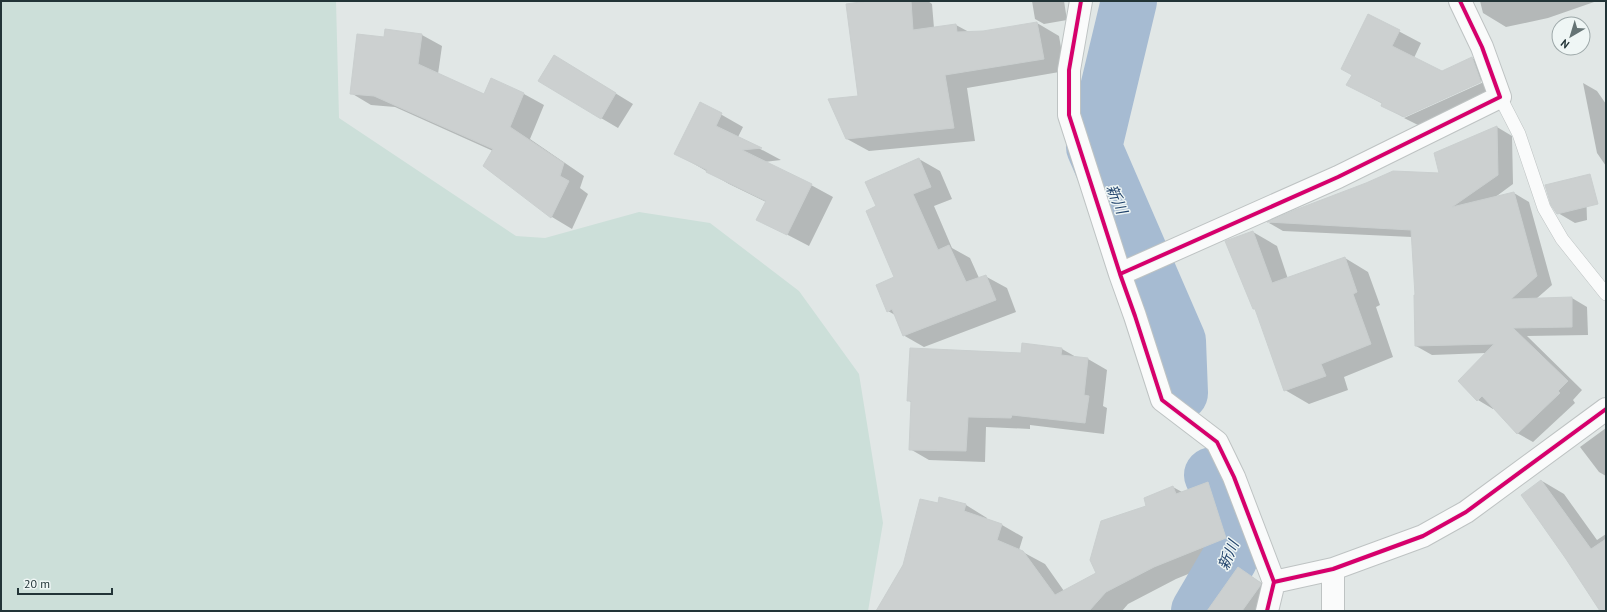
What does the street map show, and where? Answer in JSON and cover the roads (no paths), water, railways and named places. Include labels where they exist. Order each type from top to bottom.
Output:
[{"type":"street","points":[[1081,1],[1068,70],[1069,116],[1137,266],[1136,316],[1162,400],[1217,442],[1234,477],[1274,582],[1267,611]]},
{"type":"street","points":[[1137,266],[1338,177],[1500,97],[1482,47],[1460,1]]},
{"type":"street","points":[[1274,582],[1333,569],[1423,536],[1466,512],[1606,409]]},
{"type":"street","points":[[1333,569],[1333,611]]},
{"type":"lane","points":[[1500,97],[1519,134],[1544,208],[1562,239],[1606,294]]},
{"type":"waterway","name":"新川","points":[[1129,1],[1094,147],[1178,341],[1180,393]]},
{"type":"waterway","name":"新川","points":[[1199,611],[1230,558],[1238,534],[1212,475]]}]
